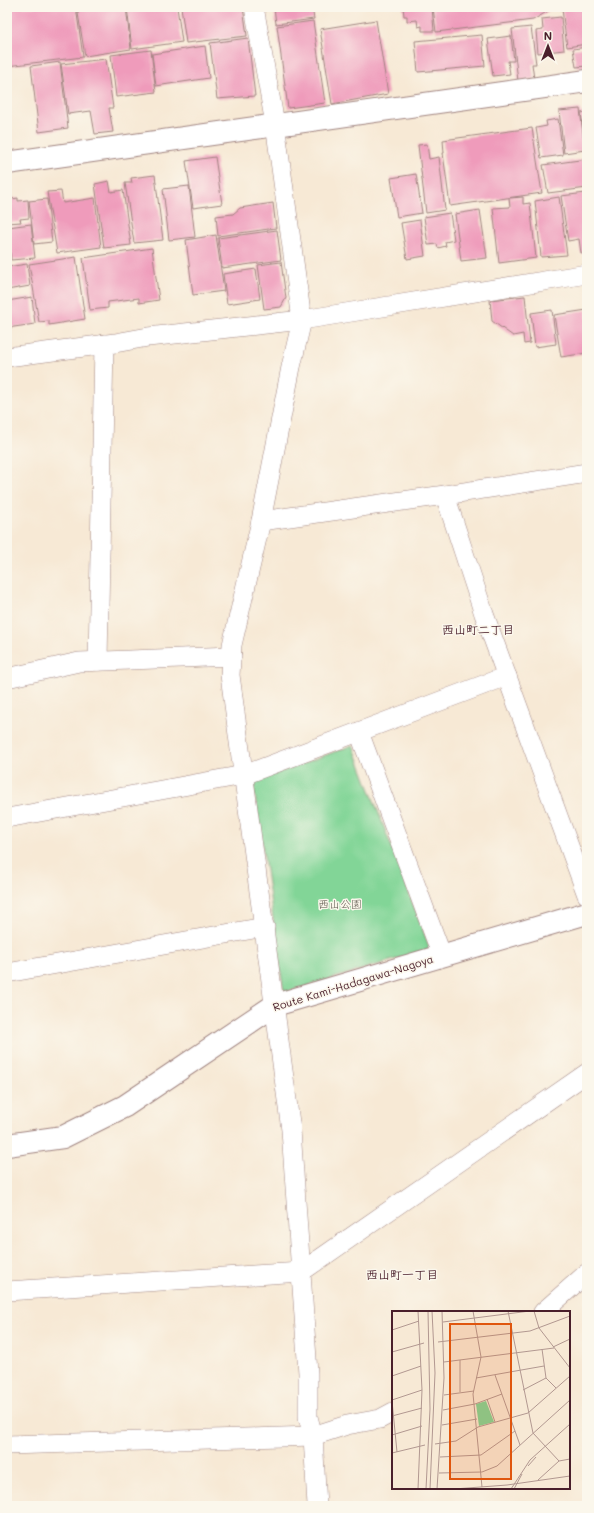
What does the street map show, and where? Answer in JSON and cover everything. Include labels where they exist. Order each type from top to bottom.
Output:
[{"type":"main road","points":[[7,163],[587,81]]},
{"type":"main road","name":"Route Kami-Hadagawa-Nagoya","points":[[7,1144],[63,1137],[125,1106],[275,1005],[587,913]]},
{"type":"street","points":[[254,7],[275,124],[302,320],[260,521],[232,645],[230,675],[265,927],[291,1130],[308,1373],[308,1417],[313,1436],[317,1506]]},
{"type":"street","points":[[7,357],[148,337],[302,320],[587,274]]},
{"type":"street","points":[[98,661],[104,344]]},
{"type":"street","points":[[260,521],[587,473]]},
{"type":"street","points":[[445,495],[484,614],[587,895]]},
{"type":"street","points":[[7,678],[79,662],[232,656]]},
{"type":"street","points":[[7,818],[244,775],[507,676]]},
{"type":"street","points":[[359,732],[442,956]]},
{"type":"street","points":[[7,973],[265,927]]},
{"type":"street","points":[[7,1291],[301,1272],[587,1072]]},
{"type":"street","points":[[545,1311],[587,1273]]},
{"type":"street","points":[[7,1445],[313,1436],[347,1425],[380,1419],[392,1413]]},
{"type":"green space","name":"西山公園","points":[[353,745],[430,949],[284,993],[253,782]]},
{"type":"building","points":[[7,7],[76,7],[83,57],[7,66]]},
{"type":"building","points":[[77,7],[126,7],[131,49],[85,56]]},
{"type":"building","points":[[127,7],[177,7],[182,42],[132,49]]},
{"type":"building","points":[[181,7],[243,7],[247,36],[186,43]]},
{"type":"building","points":[[274,7],[312,7],[314,19],[276,24]]},
{"type":"building","points":[[403,7],[432,7],[434,31],[422,31],[422,26],[418,27],[417,20],[407,21],[407,16],[404,16]]},
{"type":"building","points":[[433,7],[555,7],[533,20],[436,32]]},
{"type":"building","points":[[587,7],[587,44],[567,47],[562,9]]},
{"type":"building","points":[[561,17],[564,50],[538,53],[536,31],[543,30],[542,19]]},
{"type":"building","points":[[376,20],[388,94],[332,104],[320,29]]},
{"type":"building","points":[[313,21],[325,103],[288,108],[277,26]]},
{"type":"building","points":[[531,27],[536,64],[532,64],[534,79],[518,81],[512,29]]},
{"type":"building","points":[[482,35],[485,66],[418,72],[415,41]]},
{"type":"building","points":[[511,36],[514,61],[508,61],[510,74],[493,76],[488,39]]},
{"type":"building","points":[[248,38],[255,96],[217,99],[210,43]]},
{"type":"building","points":[[205,46],[209,78],[156,86],[152,54]]},
{"type":"building","points":[[587,47],[587,66],[576,67],[573,49]]},
{"type":"building","points":[[151,50],[156,92],[116,97],[111,55]]},
{"type":"building","points":[[106,59],[113,108],[109,108],[113,132],[95,134],[91,111],[68,114],[61,64]]},
{"type":"building","points":[[60,62],[68,128],[39,132],[31,66]]},
{"type":"building","points":[[580,109],[585,150],[564,153],[559,111]]},
{"type":"building","points":[[587,112],[587,149],[586,149],[581,113]]},
{"type":"building","points":[[558,119],[563,155],[541,158],[536,128],[547,126],[546,121]]},
{"type":"building","points":[[532,128],[542,193],[450,206],[443,153],[443,140]]},
{"type":"building","points":[[427,144],[429,159],[439,157],[445,210],[426,213],[418,145]]},
{"type":"building","points":[[215,157],[222,204],[193,208],[186,161]]},
{"type":"building","points":[[587,159],[587,188],[548,193],[543,165]]},
{"type":"building","points":[[416,174],[422,213],[397,217],[391,178]]},
{"type":"building","points":[[155,175],[163,240],[134,243],[125,183],[132,183],[131,178]]},
{"type":"building","points":[[109,181],[111,192],[123,190],[131,245],[104,248],[95,184]]},
{"type":"building","points":[[189,186],[195,237],[169,240],[163,189]]},
{"type":"building","points":[[61,191],[63,203],[95,198],[101,247],[57,253],[47,192]]},
{"type":"building","points":[[7,193],[11,193],[12,199],[18,198],[18,201],[28,200],[29,218],[20,219],[21,222],[7,223]]},
{"type":"building","points":[[586,193],[587,252],[581,253],[579,239],[568,241],[561,196]]},
{"type":"building","points":[[523,197],[523,204],[530,203],[536,258],[499,263],[493,208],[510,207],[509,198]]},
{"type":"building","points":[[559,197],[567,255],[541,257],[535,201]]},
{"type":"building","points":[[47,199],[52,242],[34,244],[29,201]]},
{"type":"building","points":[[273,203],[276,228],[218,236],[216,216],[233,214],[240,208]]},
{"type":"building","points":[[480,210],[487,258],[461,261],[455,214]]},
{"type":"building","points":[[450,213],[454,240],[445,242],[446,246],[438,248],[437,244],[428,245],[424,217]]},
{"type":"building","points":[[420,220],[425,256],[407,259],[401,223]]},
{"type":"building","points":[[31,224],[35,258],[11,260],[8,227]]},
{"type":"building","points":[[277,230],[281,260],[222,268],[218,238]]},
{"type":"building","points":[[216,235],[224,291],[193,295],[186,240]]},
{"type":"building","points":[[152,248],[159,300],[139,303],[139,298],[108,302],[108,308],[90,310],[83,258]]},
{"type":"building","points":[[76,257],[85,319],[49,325],[49,321],[39,322],[29,264]]},
{"type":"building","points":[[281,262],[286,298],[281,307],[264,309],[258,265]]},
{"type":"building","points":[[27,264],[30,286],[7,290],[7,267]]},
{"type":"building","points":[[256,269],[260,299],[227,304],[223,274]]},
{"type":"building","points":[[525,296],[530,343],[524,344],[523,334],[513,336],[492,321],[490,300]]},
{"type":"building","points":[[32,297],[35,324],[7,328],[7,301]]},
{"type":"building","points":[[552,310],[556,344],[535,347],[531,313]]},
{"type":"building","points":[[587,310],[587,353],[561,357],[554,315]]},
{"type":"district","name":"西山町二丁目","points":[[478,630]]},
{"type":"district","name":"西山町一丁目","points":[[402,1275]]}]
